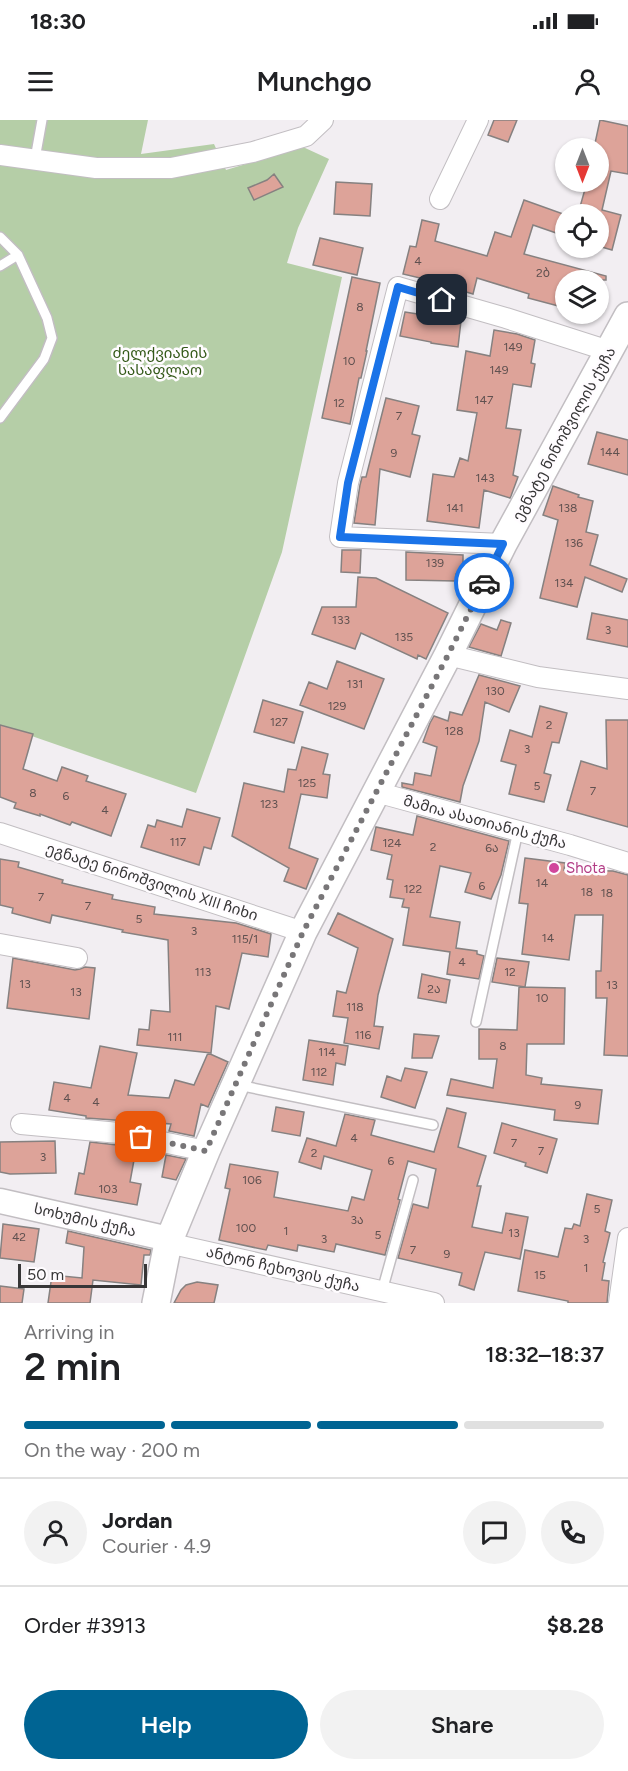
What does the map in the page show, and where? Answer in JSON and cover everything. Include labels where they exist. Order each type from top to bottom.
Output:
[{"type":"main road","name":"ეგნატე ნინოშვილის ქუჩა","points":[[156,1303],[168,1243],[303,932],[448,655],[503,544],[628,316]]},
{"type":"street","points":[[0,155],[96,168],[171,168],[253,152],[306,136],[323,120]]},
{"type":"street","points":[[440,199],[478,120]]},
{"type":"street","points":[[503,544],[340,537],[348,483],[398,287],[609,351]]},
{"type":"street","points":[[448,655],[538,677],[628,689]]},
{"type":"street","name":"მამია ასათიანის ქუჩა","points":[[376,792],[628,863]]},
{"type":"street","name":"ეგნატე ნინოშვილის XIII ჩიხი","points":[[0,833],[303,932]]},
{"type":"street","points":[[0,944],[77,958]]},
{"type":"street","points":[[21,1124],[119,1132],[206,1151]]},
{"type":"street","name":"სოხუმის ქუჩა","points":[[0,1200],[160,1237],[168,1243]]},
{"type":"street","points":[[619,1303],[628,1238]]},
{"type":"street","name":"ანტონ ჩეხოვის ქუჩა","points":[[168,1243],[434,1303]]},
{"type":"lane","points":[[36,159],[42,120]]},
{"type":"lane","points":[[0,237],[18,255],[47,318],[52,338],[44,359],[0,418]]},
{"type":"lane","points":[[0,266],[18,255]]},
{"type":"lane","points":[[477,1022],[518,831]]},
{"type":"lane","points":[[236,1085],[433,1125]]},
{"type":"lane","points":[[382,1291],[413,1179]]},
{"type":"green space","name":"ძელქვიანის სასაფლაო","points":[[0,120],[148,120],[141,154],[214,144],[226,170],[303,147],[329,159],[298,228],[287,263],[342,277],[282,552],[196,793],[0,725]]},
{"type":"building","points":[[494,120],[517,120],[508,142],[488,135]]},
{"type":"building","points":[[600,120],[628,126],[628,174],[611,171],[609,180],[609,138],[596,138]]},
{"type":"building","points":[[274,174],[283,187],[254,200],[248,188],[267,180]]},
{"type":"building","points":[[336,182],[372,184],[370,216],[334,214]]},
{"type":"building","points":[[584,192],[606,192],[603,204],[581,204]]},
{"type":"building","points":[[524,200],[555,211],[555,233],[533,225],[524,254],[584,270],[555,270],[555,305],[528,298],[529,294],[477,278],[473,294],[403,274],[410,246],[416,247],[422,220],[439,224],[435,241],[487,256],[495,232],[511,237]]},
{"type":"building","points":[[609,212],[621,215],[612,250],[609,249]]},
{"type":"building","points":[[320,238],[363,248],[357,275],[313,265]]},
{"type":"building","points":[[352,277],[380,283],[350,424],[322,418]]},
{"type":"building","points":[[405,312],[461,321],[458,347],[400,336]]},
{"type":"building","points":[[494,330],[535,340],[531,363],[535,364],[531,387],[513,384],[506,428],[521,430],[513,475],[518,477],[510,498],[484,490],[479,528],[427,521],[433,474],[454,477],[460,458],[468,461],[477,413],[457,410],[466,351],[490,356]]},
{"type":"building","points":[[386,398],[419,406],[412,434],[420,436],[410,477],[380,469],[375,525],[354,523],[362,477],[366,477]]},
{"type":"building","points":[[597,432],[628,440],[628,475],[588,464]]},
{"type":"building","points":[[553,486],[593,501],[586,532],[598,535],[590,565],[627,579],[622,592],[585,577],[577,607],[540,598],[558,520],[543,515]]},
{"type":"building","points":[[342,550],[361,550],[360,573],[341,572]]},
{"type":"building","points":[[406,552],[463,555],[463,574],[456,574],[456,581],[406,580]]},
{"type":"building","points":[[358,577],[376,578],[448,613],[426,659],[418,655],[417,659],[361,633],[355,649],[312,634],[322,607],[356,607]]},
{"type":"building","points":[[592,613],[628,620],[628,647],[587,639]]},
{"type":"building","points":[[501,620],[511,623],[501,656],[469,647],[481,624],[497,630]]},
{"type":"building","points":[[337,661],[384,679],[364,729],[300,705],[309,682],[327,689]]},
{"type":"building","points":[[479,675],[520,686],[509,712],[485,702],[479,741],[463,786],[460,802],[402,787],[402,783],[413,785],[415,773],[431,776],[437,747],[423,742],[430,723],[434,716],[448,721],[450,712],[462,715]]},
{"type":"building","points":[[263,700],[303,712],[294,743],[254,732]]},
{"type":"building","points":[[540,706],[567,713],[559,743],[552,742],[544,773],[551,775],[544,802],[509,794],[516,765],[501,761],[510,730],[532,737]]},
{"type":"building","points":[[606,720],[628,720],[628,827],[567,810],[581,761],[607,769]]},
{"type":"building","points":[[0,725],[33,734],[23,769],[57,781],[62,767],[88,776],[86,781],[126,794],[111,836],[72,822],[70,825],[40,814],[40,816],[14,808],[16,803],[0,797]]},
{"type":"building","points":[[302,747],[328,754],[323,774],[330,775],[327,798],[301,794],[289,848],[318,859],[306,889],[284,881],[289,868],[232,836],[244,783],[284,792],[288,769],[296,770]]},
{"type":"building","points":[[187,809],[220,818],[211,849],[204,847],[199,865],[141,847],[148,825],[155,827],[157,820],[182,827]]},
{"type":"building","points":[[417,816],[509,841],[501,875],[491,899],[465,892],[471,873],[440,866],[430,917],[460,922],[456,948],[477,951],[477,954],[484,956],[479,979],[447,974],[450,952],[403,945],[409,908],[402,907],[404,899],[390,897],[393,880],[387,879],[392,855],[371,850],[376,827],[413,835]]},
{"type":"building","points":[[525,858],[565,863],[564,870],[613,871],[628,875],[628,1056],[604,1055],[607,998],[596,998],[596,971],[601,971],[603,915],[575,915],[569,960],[522,954],[528,904],[519,903]]},
{"type":"building","points":[[0,859],[19,862],[18,867],[63,880],[62,883],[113,895],[112,899],[155,907],[154,914],[236,923],[271,934],[268,957],[242,953],[229,1009],[216,1006],[211,1053],[137,1045],[139,1029],[149,1030],[151,1010],[170,1012],[168,940],[122,932],[123,930],[52,915],[50,923],[12,913],[13,908],[0,905]]},
{"type":"building","points":[[338,913],[393,939],[378,995],[374,1026],[383,1027],[379,1049],[344,1043],[348,1018],[333,1016],[337,991],[346,993],[358,948],[328,934]]},
{"type":"building","points":[[13,958],[75,970],[85,967],[95,968],[89,1019],[7,1008]]},
{"type":"building","points":[[497,958],[529,962],[525,987],[492,982]]},
{"type":"building","points":[[422,974],[450,980],[446,1003],[418,998]]},
{"type":"building","points":[[519,987],[565,988],[564,1044],[527,1044],[526,1075],[542,1078],[541,1084],[602,1090],[598,1124],[554,1120],[555,1110],[447,1095],[451,1079],[493,1088],[497,1059],[479,1059],[479,1029],[517,1030]]},
{"type":"building","points":[[414,1034],[439,1036],[432,1058],[412,1058]]},
{"type":"building","points":[[309,1040],[348,1046],[345,1065],[336,1063],[333,1085],[303,1080]]},
{"type":"building","points":[[100,1046],[137,1053],[128,1095],[169,1098],[175,1080],[194,1085],[208,1053],[228,1062],[208,1107],[201,1104],[194,1136],[169,1131],[171,1124],[86,1118],[86,1116],[49,1110],[54,1082],[91,1088]]},
{"type":"building","points":[[405,1068],[427,1072],[415,1108],[381,1097],[387,1076],[401,1081]]},
{"type":"building","points":[[276,1107],[304,1112],[300,1136],[272,1131]]},
{"type":"building","points":[[447,1108],[466,1113],[458,1147],[486,1156],[477,1186],[481,1186],[472,1227],[502,1233],[506,1213],[528,1217],[520,1259],[485,1252],[474,1290],[459,1285],[462,1273],[398,1258],[413,1204],[428,1208],[436,1169],[408,1161],[385,1255],[336,1244],[334,1252],[298,1245],[297,1251],[268,1245],[266,1250],[219,1240],[230,1189],[225,1188],[230,1164],[278,1172],[274,1197],[348,1211],[352,1197],[364,1200],[372,1170],[324,1156],[321,1169],[299,1162],[307,1138],[336,1146],[345,1114],[375,1120],[371,1135],[434,1152]]},
{"type":"building","points":[[502,1123],[557,1139],[547,1173],[525,1166],[526,1163],[494,1153]]},
{"type":"building","points":[[55,1141],[56,1173],[10,1174],[0,1172],[0,1142]]},
{"type":"building","points":[[90,1142],[136,1149],[130,1182],[141,1184],[137,1205],[75,1194],[79,1173],[84,1174]]},
{"type":"building","points":[[166,1155],[186,1159],[176,1180],[162,1177]]},
{"type":"building","points":[[587,1194],[612,1200],[605,1231],[610,1233],[603,1262],[605,1263],[602,1280],[609,1281],[607,1303],[568,1303],[568,1301],[518,1291],[525,1250],[558,1257],[565,1228],[572,1229],[574,1224],[580,1226]]},
{"type":"building","points":[[3,1224],[39,1229],[34,1262],[0,1258]]},
{"type":"building","points":[[68,1231],[151,1250],[150,1255],[144,1255],[141,1285],[93,1280],[90,1303],[48,1303],[52,1275],[82,1278],[84,1247],[66,1243]]},
{"type":"building","points":[[197,1282],[218,1285],[214,1303],[174,1303],[186,1285]]},
{"type":"building","points":[[0,1286],[24,1289],[22,1303],[0,1303]]},
{"type":"way so far","points":[[141,1137],[206,1151],[303,932],[484,583]]},
{"type":"place","name":"Shota","points":[[554,868]]},
{"type":"route","points":[[442,300],[398,287],[348,483],[340,537],[503,544],[484,583]]}]
